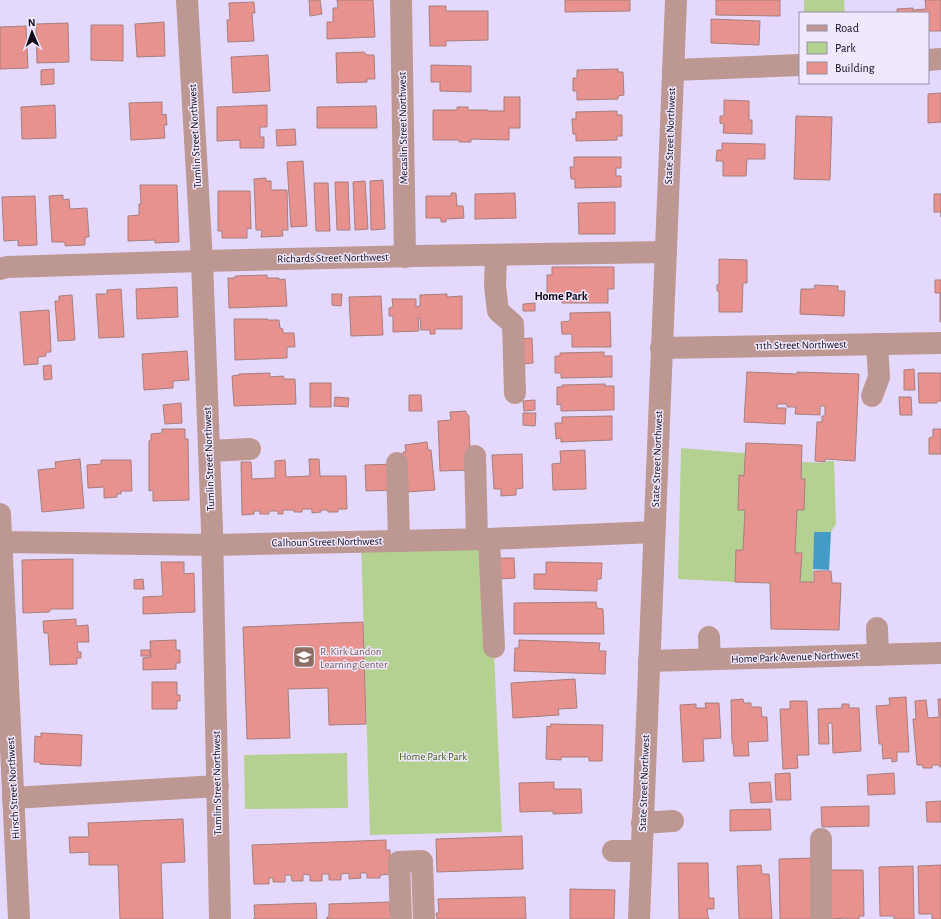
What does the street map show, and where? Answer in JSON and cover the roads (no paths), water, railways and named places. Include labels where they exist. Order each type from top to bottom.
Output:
[{"type":"street","name":"Tumlin Street Northwest","points":[[187,0],[202,261],[209,451],[212,545],[208,735],[218,786],[220,919]]},
{"type":"street","name":"Mecaslin Street Northwest","points":[[401,0],[405,257]]},
{"type":"street","name":"State Street Northwest","points":[[639,919],[676,0]]},
{"type":"street","points":[[929,60],[941,59]]},
{"type":"street","points":[[673,70],[799,65]]},
{"type":"street","name":"Richards Street Northwest","points":[[0,269],[7,267],[202,261],[666,252]]},
{"type":"street","points":[[496,255],[495,286],[498,310],[513,324],[515,393]]},
{"type":"street","name":"11th Street Northwest","points":[[662,348],[711,355],[878,344],[941,343]]},
{"type":"street","points":[[872,396],[880,377],[878,344]]},
{"type":"street","points":[[209,451],[250,449]]},
{"type":"street","points":[[475,456],[494,647]]},
{"type":"street","points":[[396,463],[399,541]]},
{"type":"street","name":"Hirsch Street Northwest","points":[[0,514],[6,768],[14,798],[19,919]]},
{"type":"street","name":"Calhoun Street Northwest","points":[[1,542],[212,545],[483,539],[654,532]]},
{"type":"street","points":[[877,628],[878,655]]},
{"type":"street","points":[[709,637],[710,659]]},
{"type":"street","name":"Home Park Avenue Northwest","points":[[649,661],[941,653]]},
{"type":"street","points":[[14,798],[218,786]]},
{"type":"street","points":[[642,824],[673,821]]},
{"type":"street","points":[[821,839],[821,919]]},
{"type":"street","points":[[613,851],[641,851]]},
{"type":"street","points":[[401,919],[399,862],[422,862],[424,919]]},
{"type":"water","points":[[814,532],[831,532],[829,570],[813,569]]},
{"type":"place","name":"R. Kirk Landon Learning Center","points":[[304,657]]},
{"type":"district","name":"Home Park","points":[[561,296]]},
{"type":"park label","name":"Home Park Park","points":[[433,756]]}]
